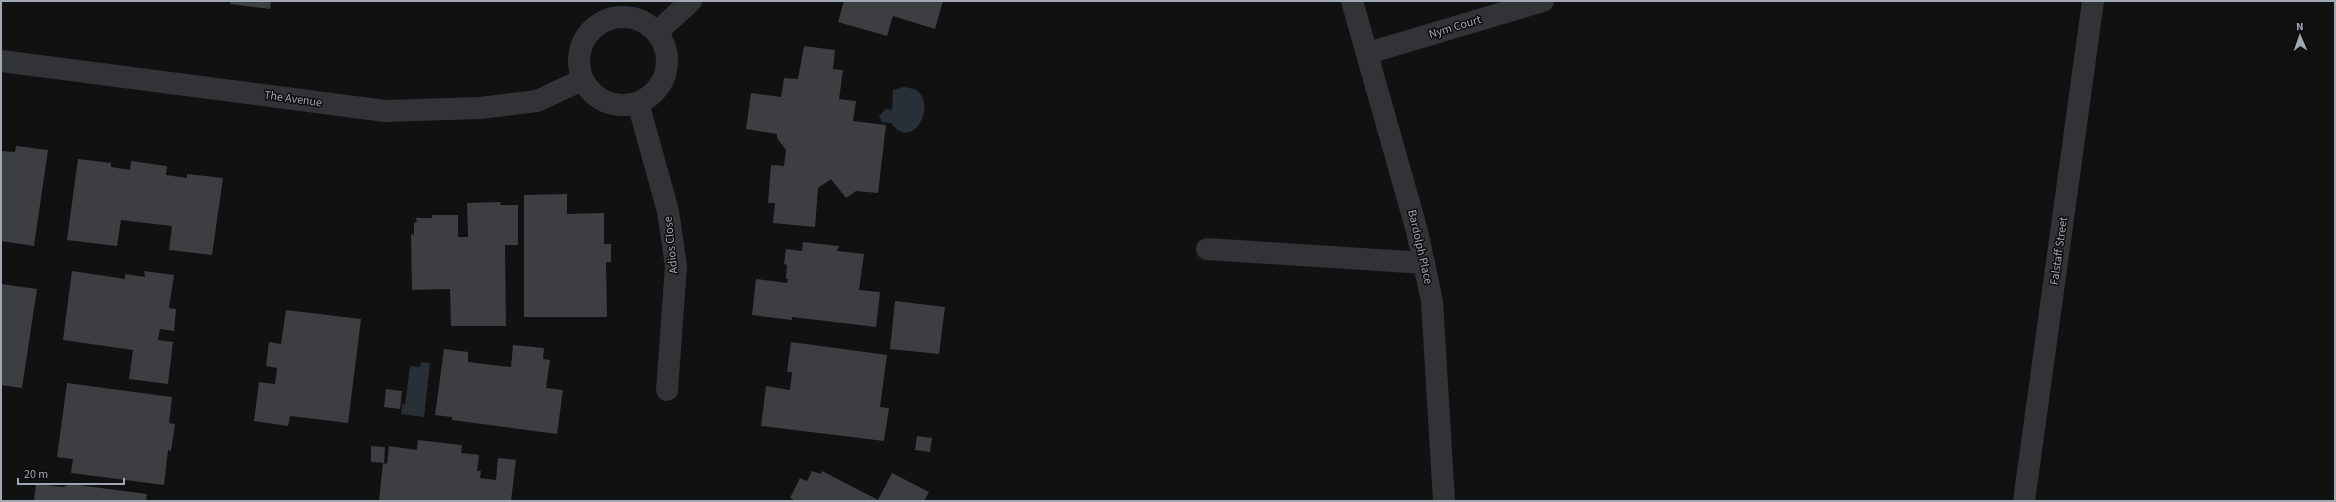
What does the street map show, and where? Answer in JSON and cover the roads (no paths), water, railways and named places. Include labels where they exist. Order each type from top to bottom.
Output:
[{"type":"street","points":[[657,32],[691,1]]},
{"type":"street","name":"Bardolph Place","points":[[1352,1],[1368,53],[1417,231],[1432,301],[1444,501]]},
{"type":"street","name":"Nym Court","points":[[1368,53],[1543,1]]},
{"type":"street","name":"Falstaff Street","points":[[2024,501],[2093,1]]},
{"type":"street","points":[[618,17],[633,18],[646,23],[657,32],[664,44],[668,58],[666,72],[660,85],[651,96],[638,103],[625,106],[612,105],[600,100],[589,91],[582,80],[578,67],[579,52],[583,39],[592,28],[605,20],[618,17]]},
{"type":"street","name":"The Avenue","points":[[1,61],[385,111],[480,108],[537,101],[582,80]]},
{"type":"street","name":"Adios Close","points":[[638,103],[668,211],[676,266],[667,390]]},
{"type":"street","points":[[1207,249],[1424,263]]}]
